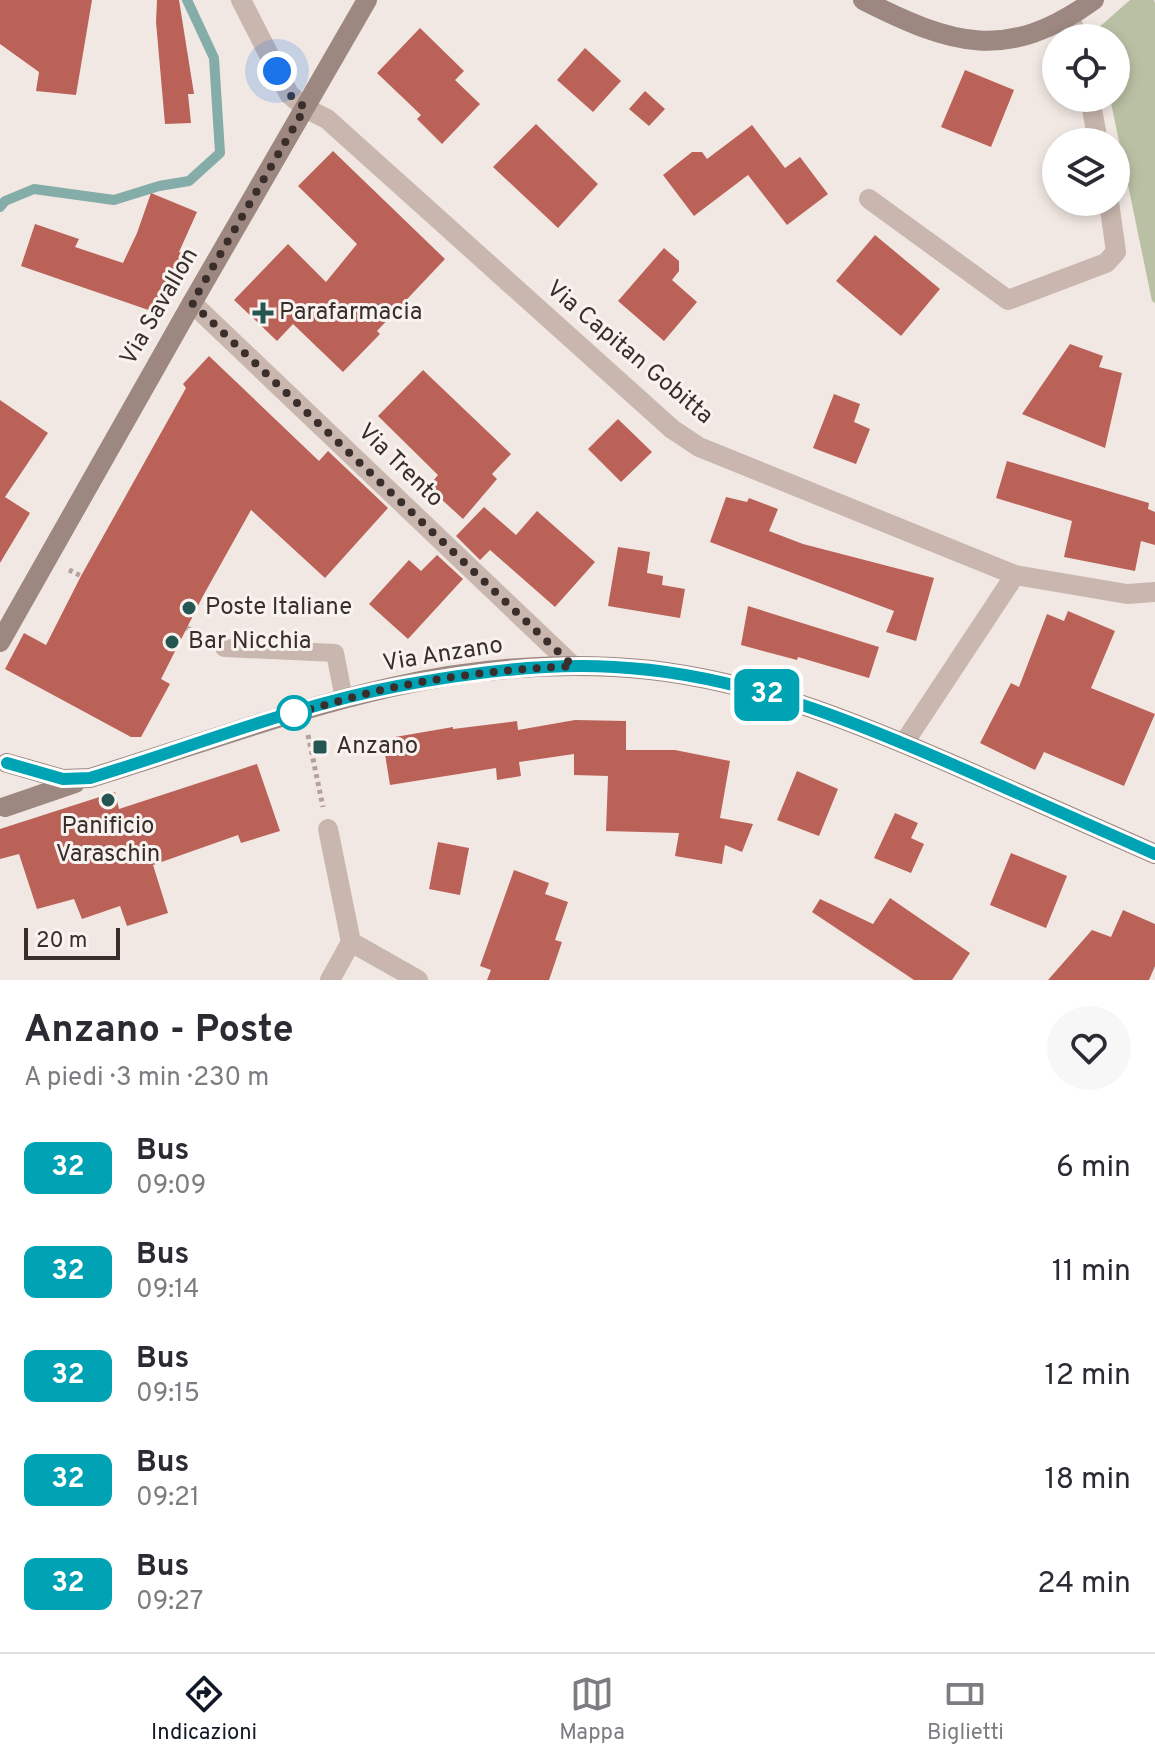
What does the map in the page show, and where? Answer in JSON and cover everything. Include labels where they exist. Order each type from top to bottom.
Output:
[{"type":"main road","name":"Via Savallon","points":[[0,642],[367,0]]},
{"type":"main road","points":[[863,0],[913,25],[977,43],[1024,37],[1069,18],[1094,0]]},
{"type":"main road","name":"Via Anzano","points":[[3,759],[63,779],[90,778],[344,699],[442,678],[573,666],[616,667],[744,688],[840,718],[904,743],[1155,854]]},
{"type":"main road","name":"Via Anzano","points":[[2,809],[13,785],[3,759]]},
{"type":"main road","points":[[2,809],[90,778]]},
{"type":"street","name":"Via Capitan Gobitta","points":[[241,0],[289,94],[305,108],[327,119],[660,419],[699,447],[1015,575],[1127,594],[1155,592]]},
{"type":"street","points":[[1069,18],[1072,24]]},
{"type":"street","points":[[869,199],[1008,300],[1106,263],[1116,252],[1111,216]]},
{"type":"street","name":"Via Trento","points":[[192,303],[573,666]]},
{"type":"street","points":[[904,743],[1015,575]]},
{"type":"street","points":[[328,829],[351,942],[330,980]]},
{"type":"street","points":[[351,942],[418,980]]},
{"type":"lane","points":[[224,648],[335,653],[344,699]]},
{"type":"path","points":[[308,734],[328,829]]},
{"type":"green space","points":[[1130,0],[1154,0],[1155,303],[1152,301],[1130,195],[1130,128],[1116,128],[1113,112],[1130,112],[1130,24],[1103,24]]},
{"type":"building","points":[[0,0],[92,0],[76,95],[36,91],[39,72],[0,44]]},
{"type":"building","points":[[157,0],[179,0],[194,94],[188,94],[191,123],[165,124],[156,22]]},
{"type":"building","points":[[420,28],[464,71],[455,80],[480,104],[442,144],[417,119],[421,115],[377,73]]},
{"type":"building","points":[[585,48],[621,81],[593,112],[557,80]]},
{"type":"building","points":[[965,70],[1014,90],[991,147],[941,127]]},
{"type":"building","points":[[645,91],[665,109],[649,126],[629,109]]},
{"type":"building","points":[[536,124],[598,184],[558,228],[493,167]]},
{"type":"building","points":[[752,125],[785,168],[800,157],[828,194],[787,225],[748,175],[694,216],[663,175],[692,152],[702,152],[707,159]]},
{"type":"building","points":[[333,151],[445,259],[343,372],[293,324],[277,341],[234,300],[288,244],[326,282],[357,244],[298,186]]},
{"type":"building","points":[[151,193],[197,212],[179,252],[191,257],[160,314],[21,266],[35,224],[79,239],[75,247],[123,263]]},
{"type":"building","points":[[875,235],[940,289],[901,336],[836,281]]},
{"type":"building","points":[[664,248],[679,261],[679,271],[672,280],[697,302],[664,341],[618,301]]},
{"type":"building","points":[[1070,344],[1103,356],[1099,367],[1122,373],[1105,448],[1022,414]]},
{"type":"building","points":[[209,356],[319,461],[328,451],[388,508],[325,578],[251,510],[161,679],[170,684],[141,737],[131,737],[5,669],[24,633],[46,645],[186,388],[183,384]]},
{"type":"building","points":[[423,370],[511,454],[492,474],[497,479],[463,519],[428,487],[438,475],[378,416]]},
{"type":"building","points":[[834,394],[860,404],[854,422],[870,429],[856,464],[813,448]]},
{"type":"building","points":[[0,400],[48,433],[5,497],[30,513],[0,563]]},
{"type":"building","points":[[618,419],[652,452],[621,482],[588,449]]},
{"type":"building","points":[[1007,461],[1149,503],[1148,509],[1155,512],[1155,545],[1141,541],[1135,571],[1064,557],[1072,521],[996,498]]},
{"type":"building","points":[[726,497],[747,502],[749,498],[778,509],[769,531],[803,544],[934,578],[916,641],[886,632],[894,611],[710,542]]},
{"type":"building","points":[[484,507],[516,535],[537,511],[595,562],[555,607],[490,550],[480,560],[456,536]]},
{"type":"building","points":[[618,547],[650,552],[647,573],[663,576],[662,585],[685,589],[680,618],[608,606]]},
{"type":"building","points":[[437,555],[463,579],[408,639],[369,604],[409,560],[421,571]]},
{"type":"building","points":[[748,606],[879,647],[869,678],[798,657],[797,660],[741,645]]},
{"type":"building","points":[[1068,611],[1115,631],[1091,688],[1155,714],[1124,786],[1044,752],[1035,770],[980,743],[1011,683],[1019,687],[1047,614],[1064,621]]},
{"type":"building","points":[[575,720],[626,721],[626,750],[675,750],[730,761],[720,818],[753,824],[742,852],[725,845],[722,864],[675,856],[679,833],[606,831],[608,776],[574,775],[574,754],[519,762],[521,776],[497,780],[496,768],[390,785],[385,754],[398,752],[395,737],[517,721],[518,730]]},
{"type":"building","points":[[257,764],[280,831],[241,843],[238,835],[153,865],[168,913],[127,926],[120,906],[82,919],[74,899],[37,909],[19,854],[0,859],[0,829],[115,792],[119,809]]},
{"type":"building","points":[[797,771],[838,789],[819,836],[777,820]]},
{"type":"building","points":[[895,813],[918,823],[911,838],[924,844],[911,873],[874,858]]},
{"type":"building","points":[[438,842],[469,848],[460,895],[429,889]]},
{"type":"building","points":[[1011,853],[1067,876],[1046,928],[990,905]]},
{"type":"building","points":[[514,870],[549,883],[545,894],[568,902],[555,940],[562,942],[549,980],[487,980],[491,970],[480,966]]},
{"type":"building","points":[[890,898],[970,953],[952,980],[914,980],[812,912],[820,899],[873,924]]},
{"type":"building","points":[[1123,910],[1155,924],[1155,966],[1149,980],[1048,980],[1092,930],[1111,937]]},
{"type":"waterway","points":[[0,207],[5,201],[34,189],[114,200],[159,186],[189,181],[220,153],[214,58],[187,0]]},
{"type":"bus line","name":"32","points":[[7,763],[63,779],[90,778],[301,711],[394,687],[530,668],[616,667],[723,683],[840,718],[904,743],[1155,854]]},
{"type":"place","name":"Parafarmacia","points":[[263,313]]},
{"type":"place","name":"Poste Italiane","points":[[189,608]]},
{"type":"place","name":"Bar Nicchia","points":[[172,642]]},
{"type":"place","name":"Anzano","points":[[320,747]]},
{"type":"place","name":"Panificio Varaschin","points":[[108,800]]},
{"type":"route","points":[[277,71],[289,94],[305,108],[192,303],[573,666],[442,678],[294,713]]}]
